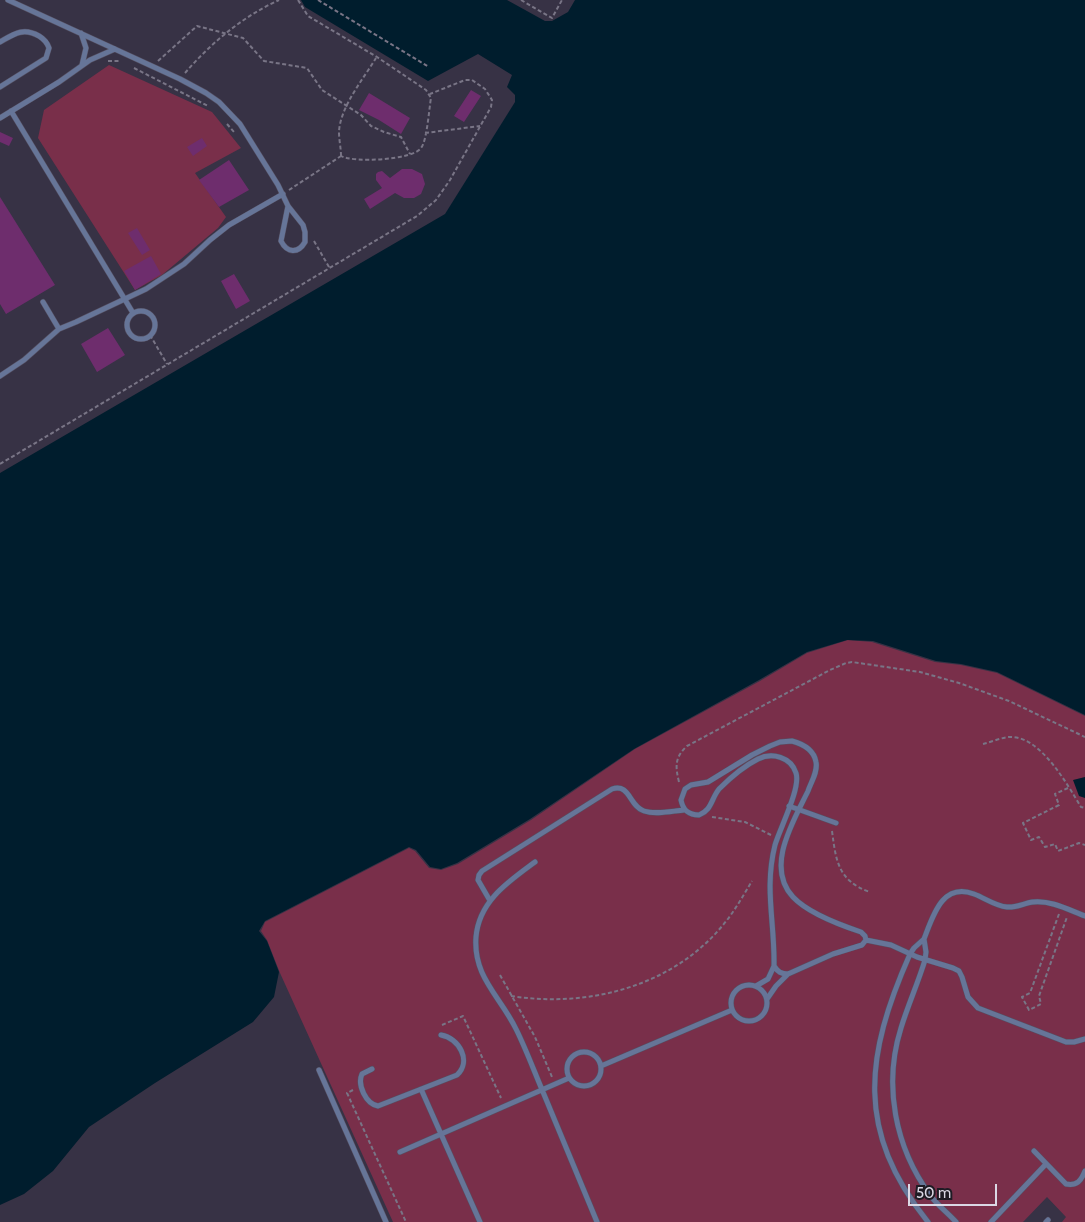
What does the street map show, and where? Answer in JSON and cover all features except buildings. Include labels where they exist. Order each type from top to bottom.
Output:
[{"type":"lane","points":[[8,0],[180,79],[206,93],[230,112],[244,130],[305,232],[305,242],[298,250],[287,249],[281,241],[288,206]]},
{"type":"lane","points":[[22,0],[26,7]]},
{"type":"lane","points":[[0,42],[16,32],[28,31],[44,39],[49,48],[46,58],[0,87]]},
{"type":"lane","points":[[81,33],[86,48],[82,65]]},
{"type":"lane","points":[[0,118],[59,82],[98,55],[116,49]]},
{"type":"lane","points":[[11,111],[133,313]]},
{"type":"lane","points":[[0,376],[16,366],[59,329],[125,299],[165,277],[184,264],[219,232],[283,194]]},
{"type":"lane","points":[[43,302],[59,329]]},
{"type":"lane","points":[[143,311],[152,316],[155,326],[150,335],[141,339],[129,333],[126,324],[133,313],[143,311]]},
{"type":"lane","points":[[684,810],[681,800],[685,789],[708,782],[752,755],[780,742],[792,740],[803,744],[811,752],[816,762],[815,774],[799,809],[781,858],[784,883],[793,897],[800,903],[826,918],[861,932],[866,940]]},
{"type":"lane","points":[[490,900],[478,880],[482,871],[612,789],[617,787],[623,788],[628,792],[634,805],[646,812],[684,810],[693,815],[699,815],[708,809],[718,790],[735,774],[758,759],[772,756],[787,760],[796,772],[796,788],[772,857],[769,886],[774,966],[782,974],[788,974]]},
{"type":"lane","points":[[789,806],[833,822]]},
{"type":"lane","points":[[535,862],[504,884],[490,900],[479,921],[476,935],[476,950],[484,979],[509,1016],[516,1030],[597,1222]]},
{"type":"lane","points":[[956,1222],[931,1196],[917,1175],[906,1152],[898,1128],[892,1078],[900,1029],[925,960],[924,939],[936,909],[947,896],[956,893],[973,894],[1005,907],[1016,907],[1039,902],[1062,907],[1085,916]]},
{"type":"lane","points":[[924,939],[910,954],[885,1021],[878,1045],[875,1094],[879,1127],[892,1166],[904,1188],[928,1222]]},
{"type":"lane","points":[[866,940],[891,945],[925,960],[948,965],[959,971],[968,997],[978,1008],[1066,1042],[1085,1039]]},
{"type":"lane","points":[[767,999],[788,974],[833,954],[862,945],[866,940]]},
{"type":"lane","points":[[756,986],[768,979],[774,966]]},
{"type":"lane","points":[[742,986],[756,986],[767,999],[767,1007],[764,1014],[758,1019],[743,1020],[736,1016],[732,1010],[732,996],[742,986]]},
{"type":"lane","points":[[601,1066],[732,1010]]},
{"type":"lane","points":[[372,1069],[362,1074],[360,1078],[370,1103],[378,1106],[457,1075],[463,1067],[463,1057],[456,1042],[447,1036],[441,1035]]},
{"type":"lane","points":[[581,1052],[591,1053],[599,1060],[601,1066],[600,1076],[593,1084],[588,1086],[577,1084],[569,1078],[567,1067],[571,1058],[576,1054],[581,1052]]},
{"type":"lane","points":[[319,1070],[386,1222]]},
{"type":"lane","points":[[400,1152],[569,1078]]},
{"type":"lane","points":[[421,1090],[480,1222]]},
{"type":"lane","points":[[1034,1151],[1066,1184],[1078,1183],[1085,1172]]},
{"type":"lane","points":[[991,1222],[1046,1164]]},
{"type":"path","points":[[180,79],[225,33],[279,0]]},
{"type":"path","points":[[298,0],[308,16],[377,57],[430,94],[426,133],[421,149],[410,154],[380,159],[358,160],[341,156]]},
{"type":"path","points":[[318,0],[429,67]]},
{"type":"path","points":[[521,0],[552,18],[562,0]]},
{"type":"path","points":[[152,66],[197,26],[243,38],[264,61],[307,68],[322,90],[361,115],[371,126],[401,137],[410,154]]},
{"type":"path","points":[[341,156],[339,131],[346,107],[377,57]]},
{"type":"path","points":[[105,62],[119,61]]},
{"type":"path","points":[[128,65],[214,109]]},
{"type":"path","points":[[0,464],[416,216],[436,200],[450,180],[481,126],[491,107],[492,100],[485,89],[472,80],[465,80],[430,94]]},
{"type":"path","points":[[226,122],[237,136]]},
{"type":"path","points":[[426,133],[481,126]]},
{"type":"path","points":[[283,194],[341,156]]},
{"type":"path","points":[[305,232],[315,243],[330,268]]},
{"type":"path","points":[[150,335],[167,364]]},
{"type":"path","points":[[682,795],[676,771],[676,762],[679,754],[687,746],[846,663],[894,667],[959,683],[1009,701],[1085,737]]},
{"type":"path","points":[[982,744],[1009,737],[1027,741],[1041,751],[1081,807],[1085,808]]},
{"type":"path","points":[[1068,788],[1055,794],[1059,805],[1023,823],[1031,840],[1039,836],[1045,847],[1054,844],[1058,851],[1078,842],[1085,846]]},
{"type":"path","points":[[699,815],[745,822],[777,839]]},
{"type":"path","points":[[833,822],[838,867],[854,885],[870,892]]},
{"type":"path","points":[[511,996],[531,999],[582,998],[615,992],[650,980],[686,959],[707,942],[723,925],[752,881]]},
{"type":"path","points":[[1062,907],[1030,993],[1022,997],[1029,1010],[1041,1004],[1039,996],[1070,910]]},
{"type":"path","points":[[500,975],[535,1037],[555,1084]]},
{"type":"path","points":[[442,1025],[463,1016],[505,1106]]},
{"type":"path","points":[[362,1086],[347,1093],[406,1222]]},
{"type":"shaded area","points":[[109,65],[212,112],[241,148],[195,173],[226,217],[218,228],[162,275],[135,290],[38,138],[44,110]]},
{"type":"shaded area","points":[[848,640],[872,642],[935,662],[961,665],[997,673],[1085,716],[1085,1222],[1062,1222],[1066,1217],[1047,1197],[1023,1222],[393,1222],[280,973],[267,940],[261,931],[265,922],[409,848],[415,851],[429,868],[441,870],[458,864],[531,820],[635,749],[760,681],[807,653]]},
{"type":"water","points":[[301,0],[507,0],[545,21],[552,21],[568,12],[575,0],[1085,0],[1085,715],[997,672],[936,661],[873,641],[847,640],[807,652],[634,749],[530,819],[457,863],[441,869],[430,867],[416,850],[409,847],[265,921],[259,931],[267,941],[279,972],[274,997],[253,1022],[89,1127],[53,1171],[24,1194],[0,1205],[0,473],[445,214],[515,102],[515,95],[507,87],[512,75],[478,54],[428,81],[305,7]]},
{"type":"water","points":[[1085,777],[1085,798],[1079,796],[1073,780]]}]
